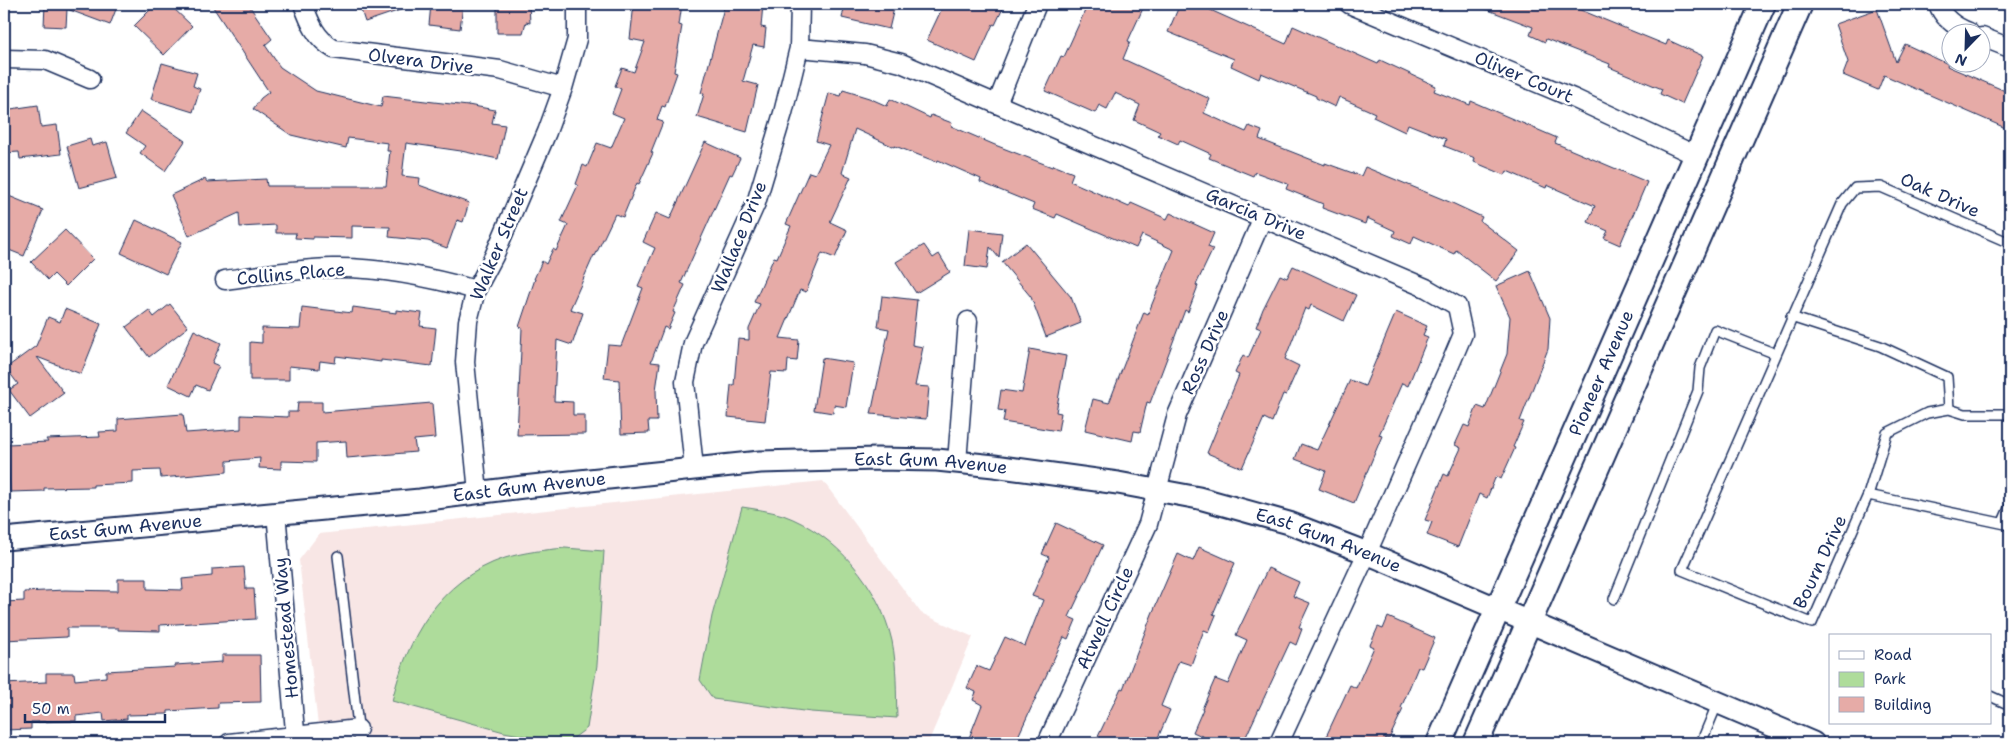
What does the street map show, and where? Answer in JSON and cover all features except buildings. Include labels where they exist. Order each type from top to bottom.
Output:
[{"type":"main road","name":"Pioneer Avenue","points":[[1439,743],[1763,4]]},
{"type":"main road","name":"Pioneer Avenue","points":[[1476,743],[1800,4]]},
{"type":"street","name":"Olvera Drive","points":[[303,4],[316,34],[323,43],[334,50],[500,70],[563,88]]},
{"type":"street","name":"Walker Street","points":[[478,492],[465,362],[468,321],[476,290],[494,256],[547,132],[563,88],[577,39],[577,4]]},
{"type":"street","name":"Wallace Drive","points":[[694,468],[685,382],[693,343],[756,203],[783,113],[799,48],[800,4]]},
{"type":"street","points":[[997,104],[1037,4]]},
{"type":"street","name":"Oliver Court","points":[[1349,4],[1573,98],[1697,156]]},
{"type":"street","points":[[1938,4],[1940,10],[1951,22]]},
{"type":"street","points":[[1992,41],[2010,48]]},
{"type":"street","name":"Garcia Drive","points":[[799,48],[865,54],[901,63],[1426,288],[1457,306],[1462,334],[1367,553]]},
{"type":"street","points":[[4,59],[45,60],[90,79]]},
{"type":"street","name":"Ross Drive","points":[[1157,490],[1177,415],[1263,217]]},
{"type":"street","name":"Collins Place","points":[[224,280],[332,268],[385,271],[445,281],[476,290]]},
{"type":"street","points":[[957,462],[968,322]]},
{"type":"street","name":"East Gum Avenue","points":[[4,539],[420,500],[694,468],[877,458],[994,466],[1199,498],[1289,523],[1367,553],[1813,743]]},
{"type":"street","name":"Atwell Circle","points":[[1047,743],[1148,524],[1157,490]]},
{"type":"street","name":"Homestead Way","points":[[276,512],[295,740]]},
{"type":"street","points":[[1279,743],[1367,553]]},
{"type":"street","points":[[229,743],[359,736]]},
{"type":"lane","name":"Oak Drive","points":[[1855,188],[1882,187],[2010,243]]},
{"type":"lane","name":"Bourn Drive","points":[[1855,188],[1842,204],[1682,570],[1812,623],[1868,495],[1887,433],[1927,413],[1949,409]]},
{"type":"lane","points":[[1791,317],[1880,346],[1947,377],[1949,409],[1964,414],[2010,414]]},
{"type":"lane","points":[[1614,599],[1698,391],[1700,368],[1715,330],[1776,354]]},
{"type":"lane","points":[[1868,495],[2007,524],[2010,506]]},
{"type":"lane","points":[[338,556],[359,736]]},
{"type":"lane","points":[[1992,697],[2010,705]]},
{"type":"lane","points":[[1701,743],[1718,702]]},
{"type":"shaded area","points":[[823,481],[921,613],[973,637],[928,743],[320,743],[299,560],[319,534]]},
{"type":"green space","points":[[742,507],[783,515],[821,535],[838,549],[866,582],[886,621],[892,641],[896,670],[897,718],[811,712],[713,699],[700,680],[712,616]]},
{"type":"green space","points":[[565,548],[604,551],[597,665],[587,728],[567,743],[564,743],[504,732],[392,701],[398,678],[417,634],[429,614],[444,596],[482,568],[505,558],[542,550]]}]
